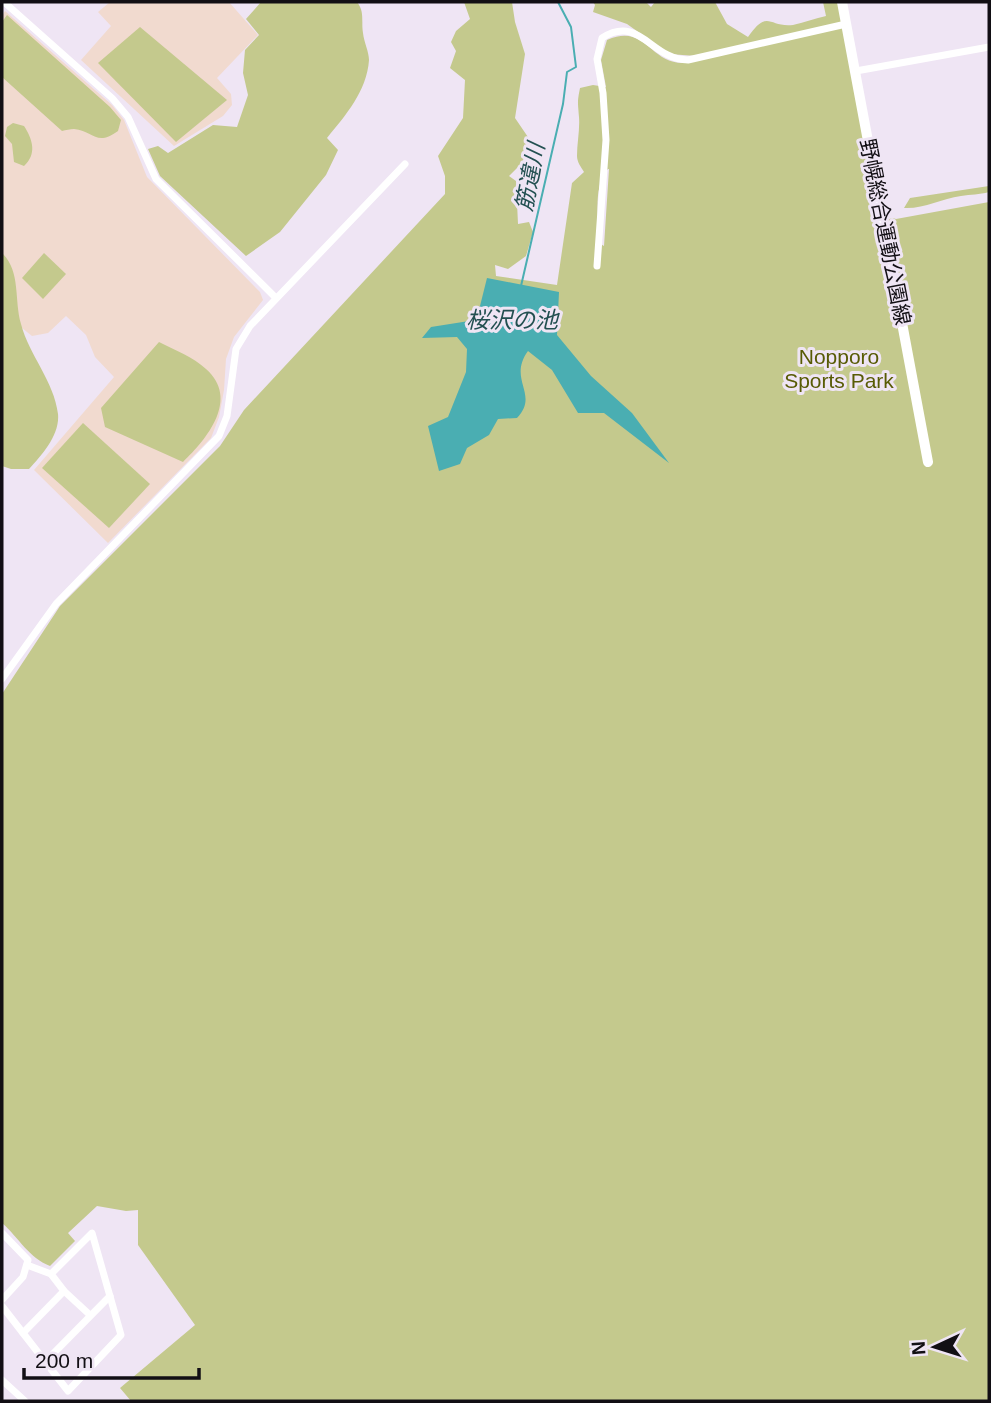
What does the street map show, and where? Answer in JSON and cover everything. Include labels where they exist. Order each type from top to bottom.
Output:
[{"type":"main road","name":"野幌総合運動公園線","points":[[842,2],[929,462]]},
{"type":"street","points":[[4,2],[112,98],[128,117],[156,179],[276,298]]},
{"type":"street","points":[[597,266],[606,140],[603,93],[597,59],[601,38],[614,30],[631,31],[672,59],[688,60],[846,24]]},
{"type":"street","points":[[856,71],[989,47]]},
{"type":"street","points":[[2,679],[56,604],[219,436],[227,416],[236,349],[250,326],[405,164]]},
{"type":"street","points":[[2,1306],[68,1391],[121,1335],[92,1233],[51,1274]]},
{"type":"street","points":[[2,1300],[23,1277],[28,1260],[3,1235]]},
{"type":"street","points":[[27,1265],[51,1274],[64,1291],[90,1315]]},
{"type":"street","points":[[23,1334],[64,1291]]},
{"type":"street","points":[[45,1362],[110,1296]]},
{"type":"street","points":[[4,1386],[25,1401]]},
{"type":"shaded area","points":[[110,2],[229,2],[258,35],[217,78],[231,94],[232,105],[223,116],[174,146],[81,60],[111,26],[98,12]]},
{"type":"shaded area","points":[[5,11],[112,105],[124,120],[147,177],[260,292],[263,300],[234,337],[226,359],[219,417],[211,438],[108,543],[34,470],[114,377],[95,357],[86,335],[66,316],[48,333],[32,336],[12,320],[2,324],[2,16]]},
{"type":"green space","points":[[261,2],[357,2],[362,13],[369,60],[360,93],[327,138],[338,150],[326,175],[280,232],[246,256],[160,176],[148,149],[158,146],[168,153],[213,125],[237,127],[248,95],[243,73],[245,50],[259,35],[246,19]]},
{"type":"green space","name":"Nopporo Sports Park","points":[[464,2],[512,2],[525,54],[515,118],[530,140],[522,163],[509,176],[516,181],[518,224],[529,222],[533,232],[526,256],[508,269],[495,265],[496,276],[557,285],[572,183],[584,172],[577,156],[580,88],[593,85],[606,87],[601,60],[607,40],[631,36],[672,61],[686,63],[710,57],[669,54],[627,24],[593,12],[593,2],[646,2],[651,7],[655,2],[715,2],[727,24],[748,37],[765,21],[785,25],[797,24],[826,16],[823,2],[839,2],[878,222],[989,202],[989,1401],[131,1401],[120,1388],[195,1325],[138,1245],[138,1210],[126,1211],[97,1206],[68,1233],[75,1241],[50,1266],[30,1253],[2,1223],[2,694],[60,606],[220,446],[244,410],[445,194],[445,176],[438,156],[463,118],[465,80],[450,68],[456,51],[451,42],[456,31],[470,19]],"holes":[[[609,169],[604,246],[599,243],[598,195],[603,177]]]},
{"type":"green space","points":[[7,15],[110,107],[121,120],[118,131],[111,136],[100,138],[81,130],[62,131],[2,77],[2,22]]},
{"type":"green space","points":[[140,27],[227,100],[176,142],[98,63]]},
{"type":"green space","points":[[13,123],[24,126],[30,136],[31,157],[24,166],[14,162],[12,144],[5,136],[7,127]]},
{"type":"green space","points":[[989,186],[989,192],[904,208],[910,198]]},
{"type":"green space","points":[[2,253],[15,277],[19,315],[25,335],[52,390],[58,414],[53,437],[29,469],[2,466]]},
{"type":"green space","points":[[44,253],[66,274],[43,299],[22,278]]},
{"type":"green space","points":[[159,342],[206,369],[216,381],[220,393],[220,406],[210,430],[183,462],[105,427],[101,408]]},
{"type":"green space","points":[[83,423],[150,484],[109,528],[42,468]]},
{"type":"water","name":"桜沢の池","points":[[487,278],[559,292],[557,335],[591,376],[632,413],[669,463],[604,413],[578,413],[552,370],[528,351],[522,361],[521,370],[525,401],[517,418],[498,419],[489,435],[467,448],[460,464],[439,471],[428,426],[448,417],[466,372],[467,349],[457,337],[422,338],[431,327],[469,321],[480,306]]},
{"type":"waterway","name":"筋違川","points":[[521,286],[563,104],[567,72],[576,67],[571,27],[558,2]]}]
